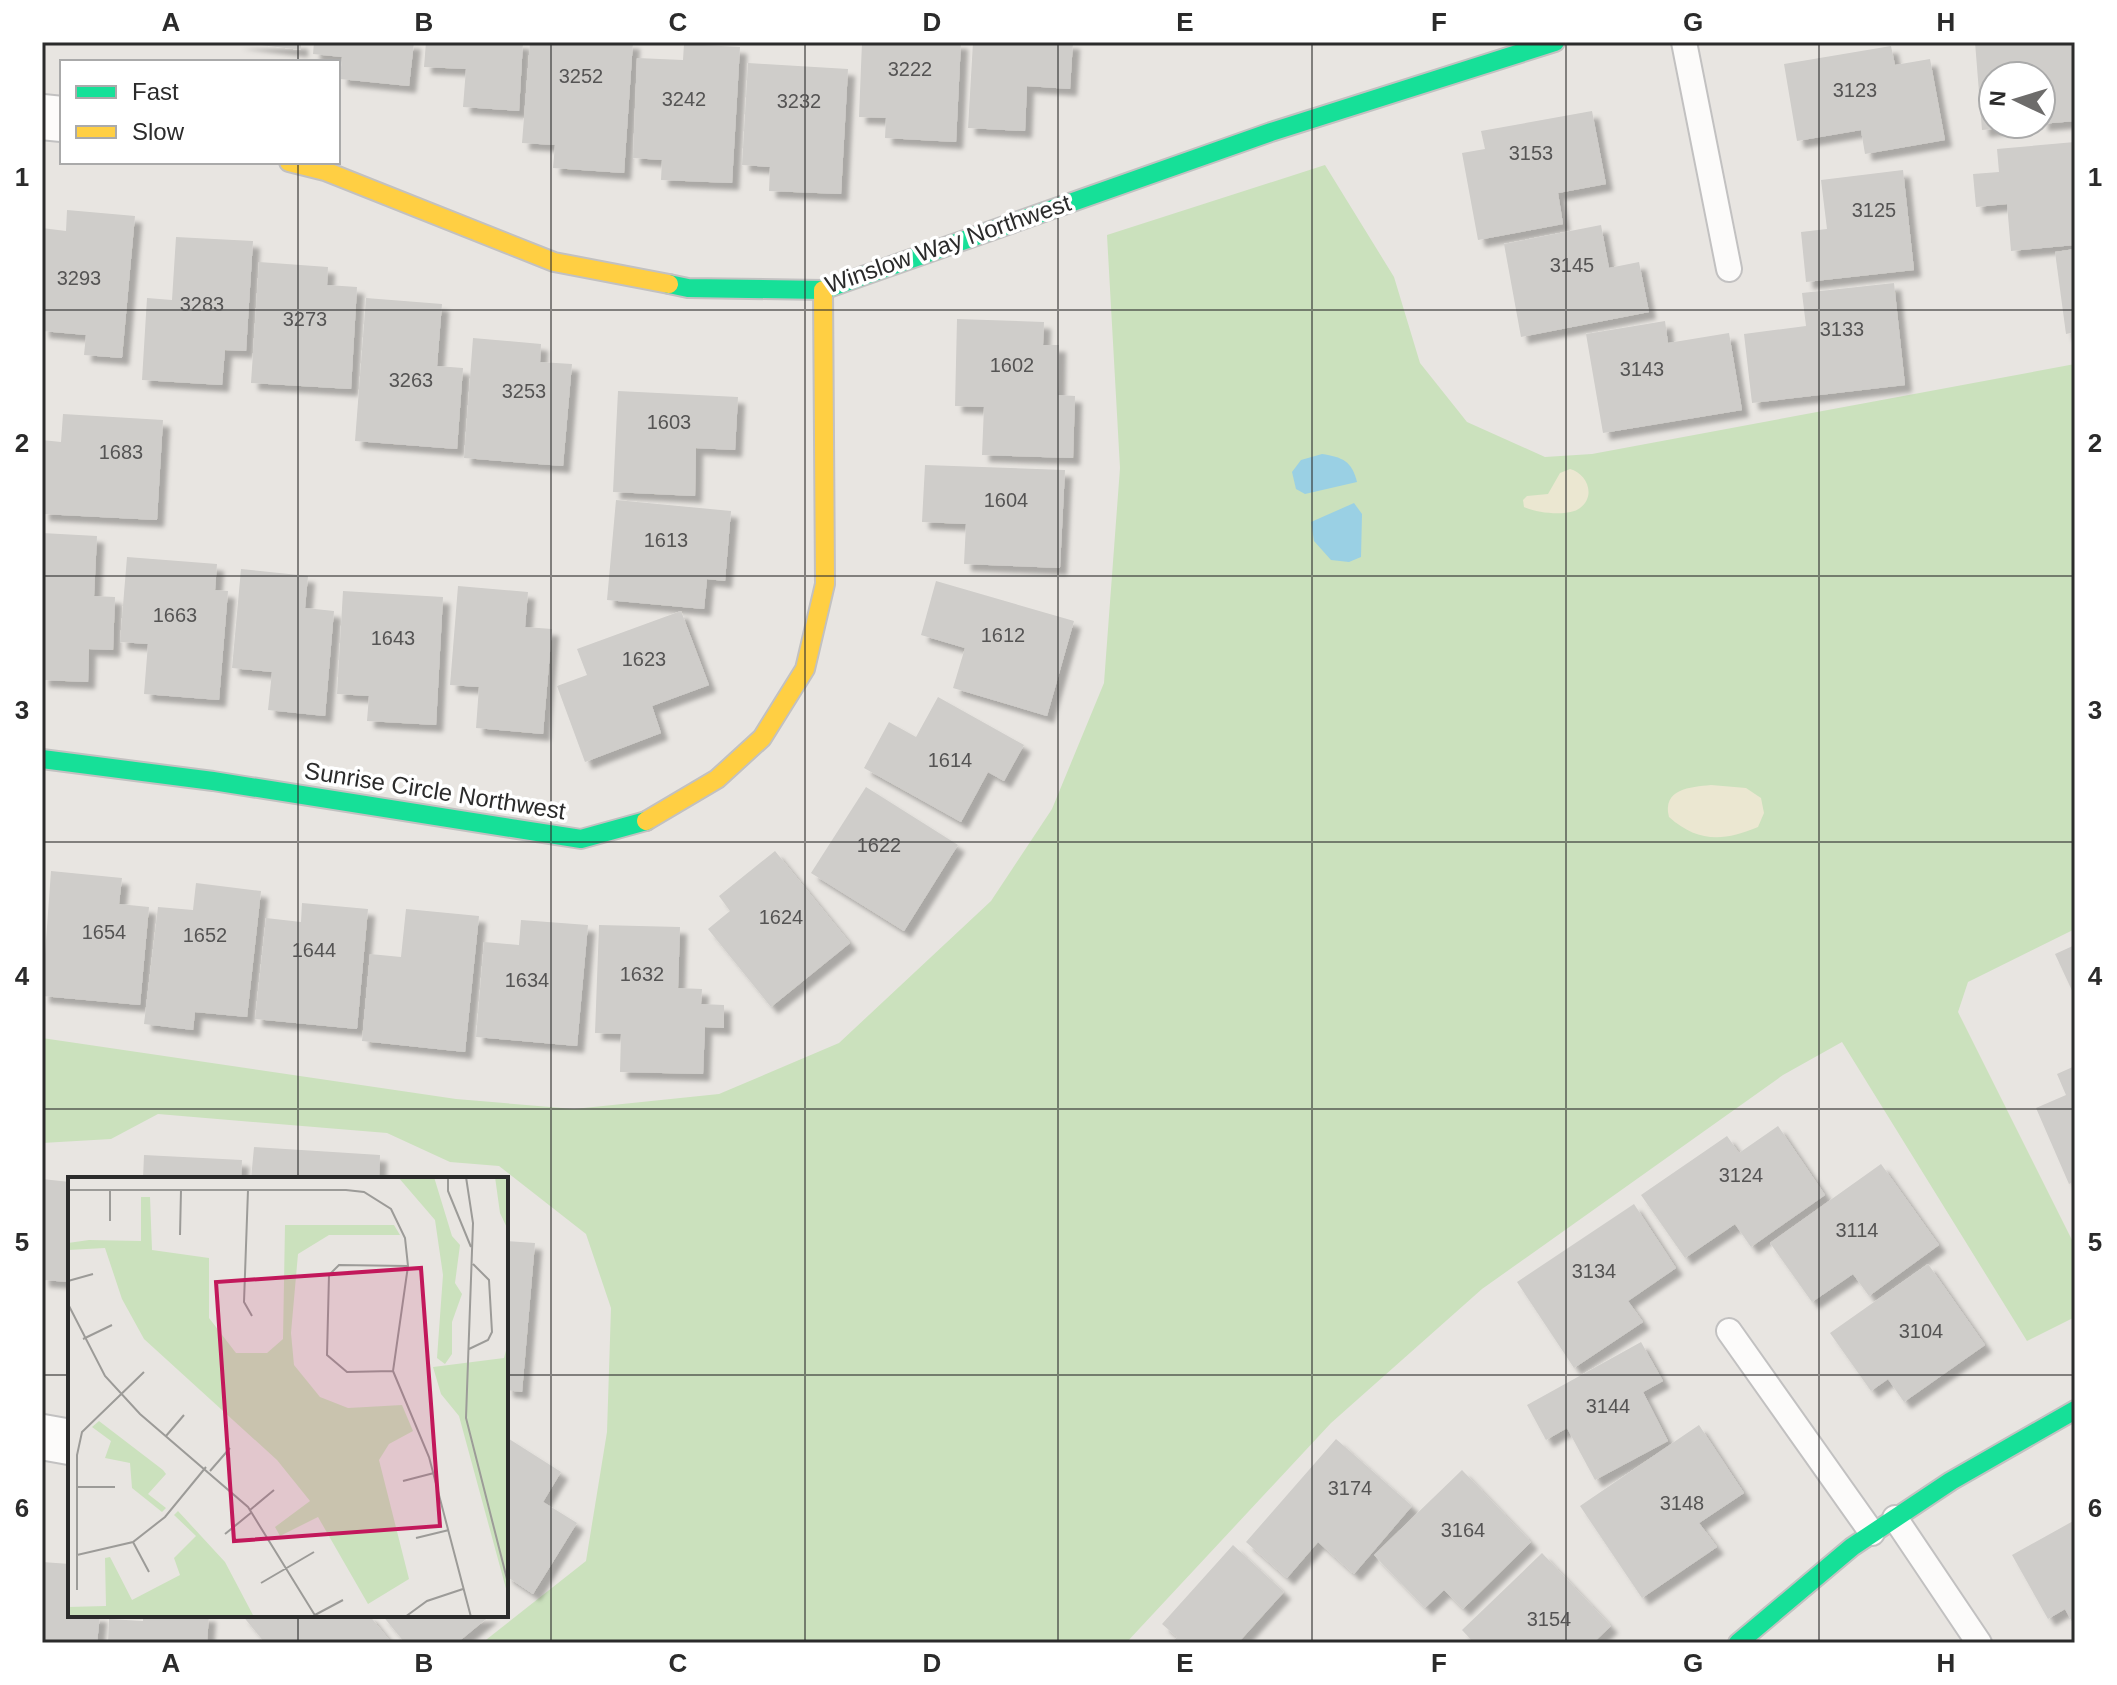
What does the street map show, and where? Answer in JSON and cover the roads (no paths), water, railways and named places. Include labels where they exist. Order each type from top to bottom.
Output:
[{"type":"street","name":"Winslow Way Northwest","points":[[297,164],[325,171],[554,262],[688,288],[823,290],[1271,132],[1555,42]]},
{"type":"street","name":"Sunrise Circle Northwest","points":[[42,759],[213,781],[581,839],[656,818],[717,779],[762,738],[805,669],[825,584],[823,290]]},
{"type":"street","points":[[1738,1643],[1872,1533],[2075,1410]]},
{"type":"street","points":[[42,1437],[68,1442]]},
{"type":"lane","points":[[1684,42],[1729,269]]},
{"type":"lane","points":[[1729,1331],[1872,1533]]},
{"type":"lane","points":[[1895,1518],[1979,1643]]},
{"type":"water","points":[[1322,454],[1345,461],[1357,482],[1305,494],[1296,489],[1292,472],[1301,460]]},
{"type":"water","points":[[1354,503],[1362,514],[1361,557],[1349,562],[1331,560],[1314,541],[1311,522]]}]
